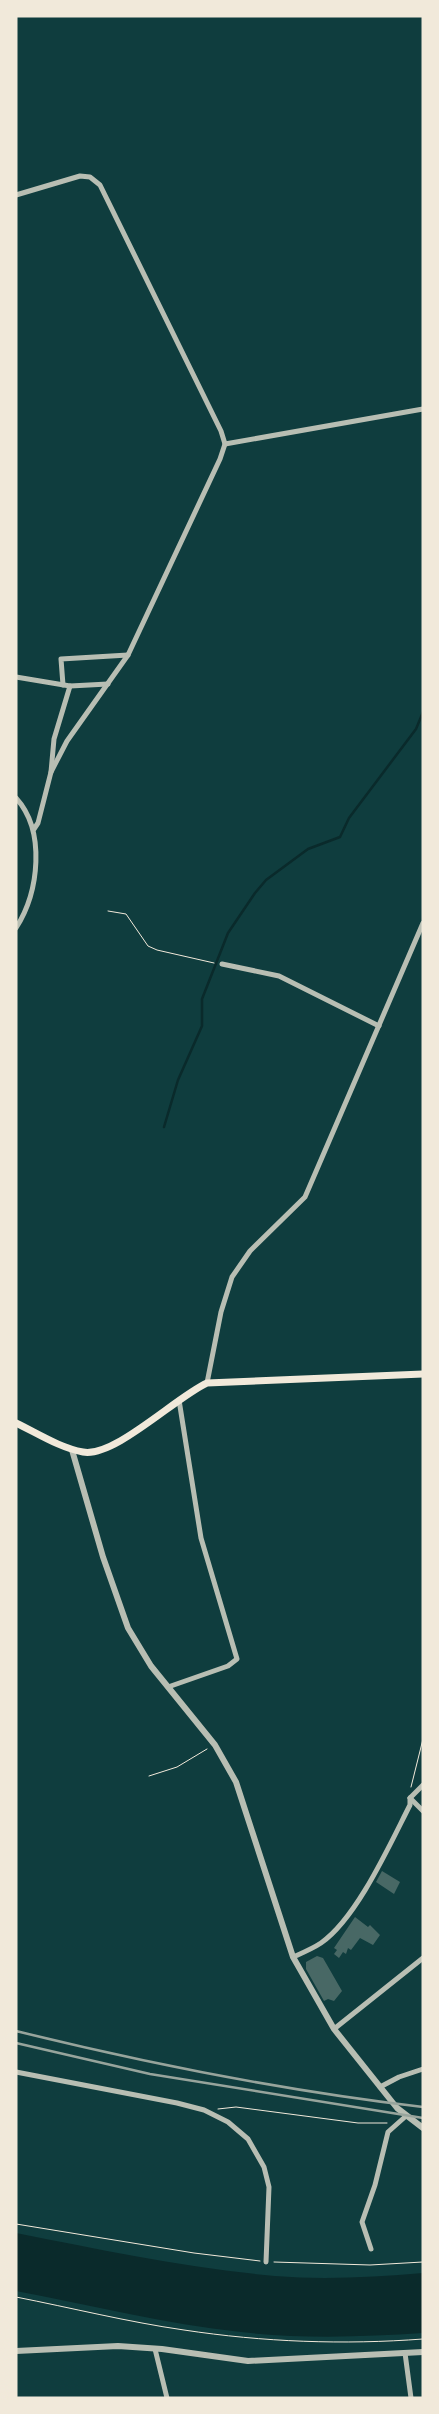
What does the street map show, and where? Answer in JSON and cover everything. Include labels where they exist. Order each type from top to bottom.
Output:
[{"type":"main road","points":[[16,1423],[72,1450],[85,1453],[109,1448],[178,1399],[207,1383],[423,1374]]},
{"type":"street","points":[[16,195],[80,176],[90,177],[100,185],[221,431],[225,444],[128,654],[67,741],[51,772]]},
{"type":"street","points":[[225,444],[423,409]]},
{"type":"street","points":[[62,686],[61,659],[128,654]]},
{"type":"street","points":[[16,677],[62,686],[108,684]]},
{"type":"street","points":[[34,829],[38,823],[51,772],[54,739],[70,686]]},
{"type":"street","points":[[16,798],[26,809],[34,829],[37,862],[29,898],[16,928]]},
{"type":"street","points":[[207,1383],[221,1312],[232,1277],[250,1251],[305,1197],[421,932],[423,923]]},
{"type":"street","points":[[222,964],[279,976],[379,1026]]},
{"type":"street","points":[[168,1687],[228,1666],[237,1659],[201,1538],[178,1399]]},
{"type":"street","points":[[72,1450],[89,1513],[125,1620],[143,1654],[215,1745],[236,1782],[248,1813],[275,1905],[293,1957],[334,2029],[396,2108],[423,2128]]},
{"type":"street","points":[[293,1957],[322,1943],[368,1886],[410,1805],[410,1798],[423,1785]]},
{"type":"street","points":[[410,1798],[423,1811]]},
{"type":"street","points":[[334,2029],[423,1958]]},
{"type":"street","points":[[380,2087],[400,2076],[423,2070]]},
{"type":"street","points":[[16,2072],[204,2110],[228,2122],[248,2139],[264,2167],[269,2187],[266,2262]]},
{"type":"street","points":[[371,2249],[362,2222],[376,2185],[388,2132],[406,2116]]},
{"type":"street","points":[[16,2351],[118,2346],[155,2348],[248,2360],[423,2352]]},
{"type":"street","points":[[155,2348],[167,2398]]},
{"type":"street","points":[[404,2353],[411,2398]]},
{"type":"path","points":[[108,911],[126,914],[148,946],[157,950],[208,961]]},
{"type":"path","points":[[410,1798],[411,1783],[423,1739]]},
{"type":"path","points":[[149,1776],[177,1767],[215,1745]]},
{"type":"path","points":[[220,2109],[236,2107],[358,2123],[371,2121],[395,2124]]},
{"type":"path","points":[[16,2224],[184,2252],[266,2262],[370,2265],[423,2262]]},
{"type":"path","points":[[16,2297],[183,2330],[248,2338],[359,2342],[423,2339]]},
{"type":"water","points":[[16,2233],[113,2252],[242,2273],[312,2278],[423,2273],[423,2333],[332,2337],[286,2336],[241,2332],[156,2319],[16,2291]]},
{"type":"building","points":[[382,1871],[400,1882],[394,1894],[376,1882]]},
{"type":"building","points":[[355,1917],[368,1927],[370,1925],[380,1935],[373,1945],[360,1938],[351,1950],[348,1948],[346,1954],[343,1952],[339,1958],[334,1954],[337,1950],[334,1948]]},
{"type":"building","points":[[317,1956],[323,1958],[342,1991],[334,2001],[328,1999],[324,2001],[306,1969],[306,1962]]},
{"type":"waterway","points":[[164,1127],[178,1080],[202,1026],[202,999],[228,933],[266,880],[308,849],[340,837],[349,818],[416,729],[423,712]]},
{"type":"railway","points":[[16,2031],[117,2055],[269,2085],[423,2107]]},
{"type":"railway","points":[[16,2043],[150,2074],[423,2118]]}]
